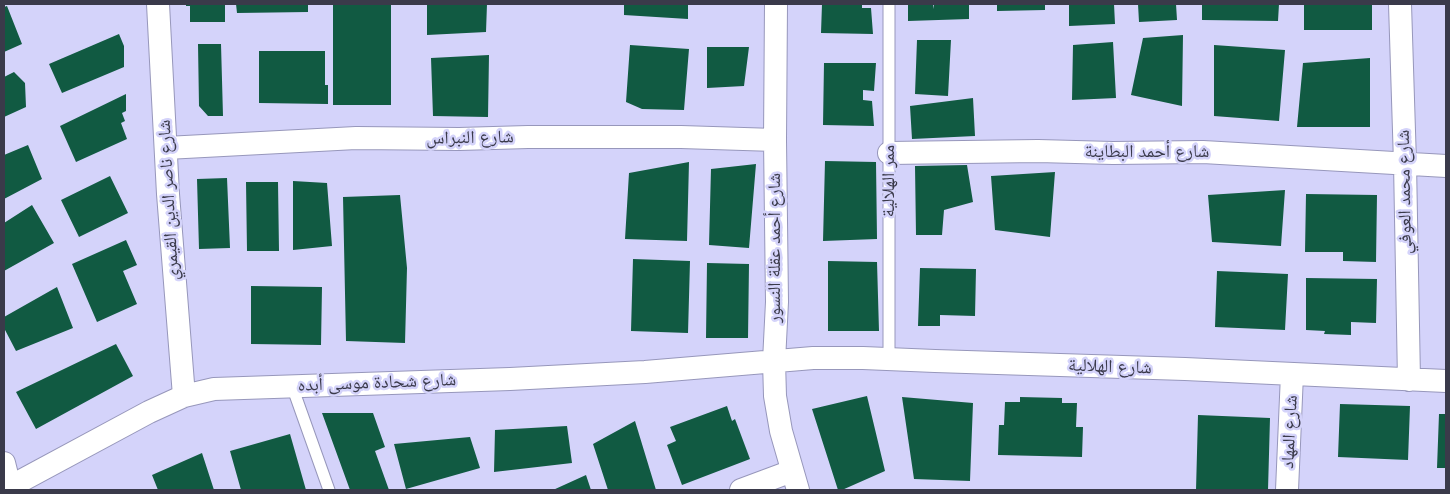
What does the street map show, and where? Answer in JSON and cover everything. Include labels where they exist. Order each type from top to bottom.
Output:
[{"type":"street","name":"شارع ناصر الدين القيمري","points":[[158,4],[174,287],[184,396]]},
{"type":"street","name":"شارع أحمد عقلة النسور","points":[[776,4],[775,396],[777,414],[795,481]]},
{"type":"street","name":"شارع محمد العوفي","points":[[1400,4],[1409,380]]},
{"type":"street","name":"شارع النبراس","points":[[166,148],[356,138],[681,137],[775,140]]},
{"type":"street","name":"شارع أحمد البطاينة","points":[[890,153],[1203,152],[1446,166]]},
{"type":"street","name":"شارع الهلالية","points":[[774,361],[813,358],[889,359],[1446,381]]},
{"type":"street","name":"شارع شحادة موسى أبده","points":[[7,489],[149,412],[184,396],[214,389],[510,379],[645,372],[774,361]]},
{"type":"street","name":"شارع المهاد","points":[[1287,490],[1292,374]]},
{"type":"street","points":[[4,463],[7,489]]},
{"type":"street","points":[[741,490],[795,481]]},
{"type":"lane","name":"ممر الهلالية","points":[[889,4],[889,359]]},
{"type":"lane","points":[[292,386],[329,490]]},
{"type":"building","points":[[186,4],[225,4],[225,22],[190,22],[190,6],[186,6]]},
{"type":"building","points":[[236,4],[308,4],[308,12],[237,13]]},
{"type":"building","points":[[333,4],[391,4],[391,105],[333,105]]},
{"type":"building","points":[[427,4],[487,4],[486,32],[427,35]]},
{"type":"building","points":[[624,4],[688,4],[688,19],[624,15]]},
{"type":"building","points":[[822,4],[862,4],[862,8],[871,8],[873,34],[821,33]]},
{"type":"building","points":[[908,4],[933,4],[934,9],[934,4],[969,4],[969,19],[908,21]]},
{"type":"building","points":[[997,4],[1045,4],[1045,10],[997,11]]},
{"type":"building","points":[[1069,4],[1114,4],[1115,24],[1069,26]]},
{"type":"building","points":[[1138,4],[1176,4],[1177,20],[1139,22]]},
{"type":"building","points":[[1202,4],[1279,4],[1278,21],[1202,20]]},
{"type":"building","points":[[1304,4],[1372,4],[1372,30],[1304,30]]},
{"type":"building","points":[[7,6],[22,44],[4,52],[4,7]]},
{"type":"building","points":[[119,34],[124,46],[124,67],[62,93],[49,64]]},
{"type":"building","points":[[1183,35],[1182,106],[1131,95],[1143,38]]},
{"type":"building","points":[[917,40],[951,40],[948,96],[915,94]]},
{"type":"building","points":[[1113,42],[1116,98],[1072,100],[1073,45]]},
{"type":"building","points":[[198,44],[221,44],[223,116],[208,116],[199,106]]},
{"type":"building","points":[[630,45],[689,49],[684,110],[642,109],[626,102]]},
{"type":"building","points":[[1214,45],[1285,50],[1279,121],[1214,116]]},
{"type":"building","points":[[707,47],[749,47],[744,86],[707,88]]},
{"type":"building","points":[[259,51],[325,51],[325,85],[328,85],[328,104],[259,103]]},
{"type":"building","points":[[489,55],[488,117],[433,116],[431,58]]},
{"type":"building","points":[[1370,58],[1370,127],[1297,127],[1303,63]]},
{"type":"building","points":[[824,63],[876,63],[874,91],[863,90],[863,100],[872,101],[874,126],[823,125]]},
{"type":"building","points":[[14,72],[25,83],[26,107],[4,117],[4,77]]},
{"type":"building","points":[[126,94],[126,111],[122,113],[125,121],[121,123],[127,139],[76,162],[60,126]]},
{"type":"building","points":[[973,98],[975,136],[912,139],[910,106]]},
{"type":"building","points":[[28,145],[42,179],[4,199],[4,155]]},
{"type":"building","points":[[825,161],[876,162],[877,239],[823,241]]},
{"type":"building","points":[[689,162],[687,241],[625,239],[629,173]]},
{"type":"building","points":[[756,164],[749,248],[709,245],[711,169]]},
{"type":"building","points":[[967,165],[973,202],[944,210],[942,235],[916,235],[915,166]]},
{"type":"building","points":[[1055,172],[1050,237],[995,230],[991,176]]},
{"type":"building","points":[[110,176],[128,213],[79,237],[61,200]]},
{"type":"building","points":[[227,178],[230,248],[199,249],[197,179]]},
{"type":"building","points":[[293,181],[327,183],[332,246],[293,250]]},
{"type":"building","points":[[246,182],[278,182],[279,251],[247,251]]},
{"type":"building","points":[[1285,190],[1281,246],[1212,242],[1208,195]]},
{"type":"building","points":[[1306,194],[1377,195],[1376,262],[1343,261],[1343,252],[1305,252]]},
{"type":"building","points":[[400,195],[407,268],[405,343],[346,341],[343,197]]},
{"type":"building","points":[[32,205],[54,243],[4,271],[4,223]]},
{"type":"building","points":[[126,240],[137,265],[123,271],[137,304],[97,322],[72,264]]},
{"type":"building","points":[[633,259],[690,261],[688,333],[631,331]]},
{"type":"building","points":[[828,261],[877,262],[879,331],[828,331]]},
{"type":"building","points":[[707,263],[749,264],[748,338],[706,338]]},
{"type":"building","points":[[920,268],[976,269],[975,316],[940,315],[940,326],[918,326]]},
{"type":"building","points":[[1217,271],[1288,274],[1285,330],[1215,327]]},
{"type":"building","points":[[1306,278],[1377,279],[1376,323],[1351,322],[1351,335],[1324,334],[1325,331],[1306,330]]},
{"type":"building","points":[[251,286],[322,287],[321,345],[251,344]]},
{"type":"building","points":[[57,287],[73,328],[16,351],[4,328],[4,317]]},
{"type":"building","points":[[116,344],[133,376],[36,429],[16,392]]},
{"type":"building","points":[[867,396],[885,471],[838,490],[812,409]]},
{"type":"building","points":[[902,397],[973,403],[970,481],[914,479]]},
{"type":"building","points":[[1020,397],[1062,398],[1062,403],[1077,403],[1076,427],[1083,427],[1082,457],[998,455],[999,425],[1004,425],[1005,402],[1020,402]]},
{"type":"building","points":[[1340,404],[1410,406],[1408,460],[1338,457]]},
{"type":"building","points":[[727,406],[732,421],[735,419],[750,459],[682,485],[667,445],[676,441],[670,427]]},
{"type":"building","points":[[322,413],[373,413],[385,447],[375,451],[389,490],[350,490]]},
{"type":"building","points":[[1439,414],[1446,414],[1446,468],[1437,468]]},
{"type":"building","points":[[1198,415],[1270,418],[1268,490],[1196,490]]},
{"type":"building","points":[[635,421],[656,490],[608,490],[593,444]]},
{"type":"building","points":[[567,426],[572,463],[494,472],[495,430]]},
{"type":"building","points":[[290,434],[306,490],[241,490],[230,451]]},
{"type":"building","points":[[470,437],[480,468],[406,489],[394,444]]},
{"type":"building","points":[[202,453],[214,490],[158,490],[152,475]]},
{"type":"building","points":[[586,475],[591,490],[553,490]]}]
